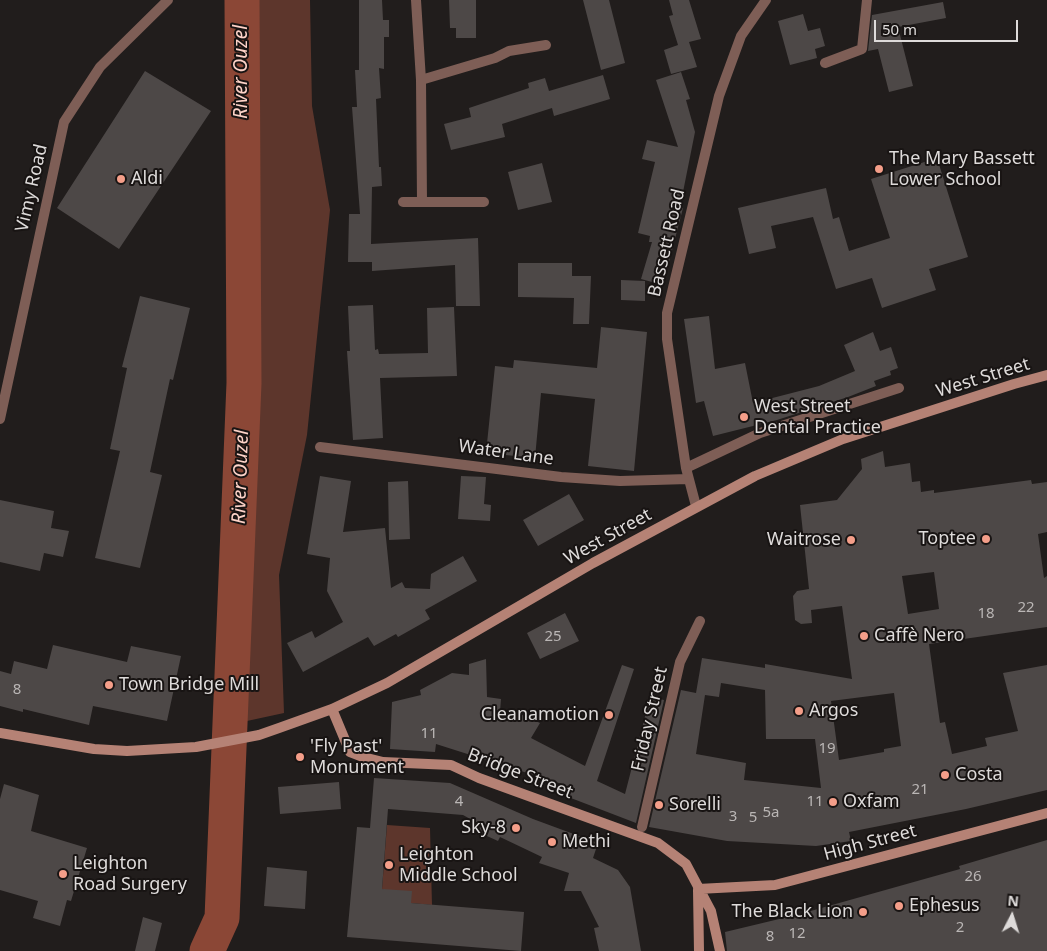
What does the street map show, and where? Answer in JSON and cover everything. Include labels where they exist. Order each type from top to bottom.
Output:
[{"type":"street","name":"Vimy Road","points":[[0,419],[64,122],[100,67],[168,0]]},
{"type":"street","points":[[416,0],[421,80],[422,202]]},
{"type":"street","name":"Bassett Road","points":[[696,506],[686,468],[667,339],[667,313],[719,96],[741,36],[766,0]]},
{"type":"street","points":[[825,63],[862,50],[867,0]]},
{"type":"street","points":[[421,80],[495,58],[509,51],[546,45]]},
{"type":"street","points":[[403,202],[484,202]]},
{"type":"street","name":"West Street","points":[[0,733],[109,751],[196,747],[259,735],[332,709],[387,683],[696,506],[754,476],[843,439],[1014,384],[1047,376]]},
{"type":"street","points":[[686,468],[760,433],[899,388]]},
{"type":"street","name":"Water Lane","points":[[320,447],[561,477],[620,481],[688,479]]},
{"type":"street","name":"Friday Street","points":[[642,828],[680,662],[700,621]]},
{"type":"street","name":"Bridge Street","points":[[332,709],[350,752],[383,762],[451,766],[658,843],[686,864],[698,889]]},
{"type":"street","name":"High Street","points":[[698,889],[775,885],[1047,813]]},
{"type":"street","points":[[698,889],[700,951]]},
{"type":"street","points":[[698,889],[711,912],[720,951]]},
{"type":"shaded area","points":[[245,0],[310,0],[312,106],[330,210],[307,435],[279,575],[284,713],[233,724],[248,384]]},
{"type":"shaded area","points":[[387,825],[430,828],[432,905],[411,903],[382,889]]},
{"type":"building","points":[[359,0],[382,0],[383,20],[389,20],[389,37],[384,37],[384,69],[379,68],[381,98],[376,99],[379,167],[381,167],[382,186],[372,187],[371,244],[478,238],[480,306],[456,306],[455,265],[372,271],[372,262],[348,262],[349,214],[360,214],[352,107],[357,107],[355,70],[359,70]]},
{"type":"building","points":[[449,0],[476,0],[476,38],[456,38],[456,28],[450,28]]},
{"type":"building","points":[[583,0],[609,0],[625,63],[601,70]]},
{"type":"building","points":[[669,0],[689,0],[701,39],[689,42],[697,67],[671,74],[664,50],[678,45],[669,16],[673,15]]},
{"type":"building","points":[[943,2],[946,18],[898,27],[913,86],[889,92],[878,49],[868,51],[872,15]]},
{"type":"building","points":[[803,14],[808,31],[820,28],[825,46],[815,49],[817,58],[790,65],[778,21]]},
{"type":"building","name":"Aldi","points":[[145,71],[211,111],[119,249],[57,208]]},
{"type":"building","points":[[681,72],[690,99],[686,100],[695,132],[680,207],[683,208],[663,285],[641,279],[652,242],[649,242],[650,236],[638,233],[655,162],[642,159],[647,140],[678,147],[656,80]]},
{"type":"building","points":[[603,75],[610,99],[554,116],[552,108],[502,124],[505,137],[451,150],[444,124],[471,117],[469,108],[529,88],[528,83],[545,78],[549,91]]},
{"type":"building","points":[[937,158],[968,257],[929,269],[936,290],[882,308],[872,278],[836,289],[813,217],[771,226],[776,248],[749,254],[738,208],[826,188],[833,219],[839,217],[849,251],[890,238],[871,179]]},
{"type":"building","points":[[542,163],[552,202],[518,210],[508,172]]},
{"type":"building","points":[[518,263],[572,263],[572,276],[591,276],[589,324],[573,324],[574,298],[518,297]]},
{"type":"building","points":[[621,280],[645,281],[645,301],[621,300]]},
{"type":"building","points":[[140,296],[190,308],[173,380],[170,379],[150,472],[162,475],[140,568],[95,558],[120,451],[110,449],[127,368],[122,367]]},
{"type":"building","points":[[373,305],[375,350],[378,349],[379,354],[428,353],[427,308],[454,307],[457,376],[380,378],[383,438],[353,440],[347,351],[350,351],[348,306]]},
{"type":"building","points":[[709,316],[715,369],[745,363],[753,403],[819,386],[855,371],[844,345],[873,332],[880,351],[891,347],[898,368],[890,371],[891,375],[874,381],[876,386],[848,397],[777,420],[713,436],[704,401],[696,403],[684,319]]},
{"type":"building","points":[[601,327],[647,332],[634,471],[588,466],[595,399],[541,393],[535,458],[486,453],[495,366],[513,368],[514,360],[597,368]]},
{"type":"building","points":[[883,451],[885,467],[910,463],[912,482],[920,481],[921,492],[934,490],[934,493],[1031,480],[1032,484],[1047,482],[1047,532],[1038,534],[1044,578],[1047,576],[1047,627],[929,644],[940,723],[945,722],[952,754],[987,746],[985,738],[1018,731],[1003,673],[1047,665],[1047,790],[966,809],[849,832],[851,841],[816,846],[727,841],[649,827],[681,690],[696,693],[702,658],[765,668],[765,664],[852,679],[842,606],[811,610],[812,623],[801,624],[795,620],[793,596],[797,591],[809,589],[800,505],[837,500],[862,469],[861,459]],"holes":[[[934,572],[939,609],[908,614],[902,576]],[[721,683],[765,690],[766,739],[815,739],[821,788],[744,780],[746,763],[696,754],[705,695],[719,697]],[[894,693],[901,746],[884,749],[884,752],[839,760],[831,701]]]},
{"type":"building","points":[[320,476],[351,481],[343,532],[385,528],[391,588],[402,582],[405,588],[430,589],[431,574],[463,556],[477,581],[425,610],[430,619],[398,637],[396,634],[374,646],[368,637],[303,672],[287,643],[312,631],[315,638],[343,622],[327,591],[330,558],[307,554]]},
{"type":"building","points":[[461,476],[486,477],[484,504],[491,505],[490,521],[458,519]]},
{"type":"building","points":[[408,481],[410,539],[389,540],[388,482]]},
{"type":"building","points":[[569,494],[584,520],[538,546],[523,520]]},
{"type":"building","points":[[0,500],[54,511],[51,528],[69,531],[63,557],[44,553],[40,571],[0,562]]},
{"type":"building","points":[[565,613],[579,641],[540,659],[527,633]]},
{"type":"building","name":"Town Bridge Mill","points":[[53,645],[127,662],[131,646],[181,656],[167,721],[93,706],[89,725],[23,709],[23,712],[0,706],[0,671],[11,674],[14,661],[47,669]]},
{"type":"building","points":[[486,659],[487,697],[501,699],[500,712],[520,714],[540,723],[531,738],[585,766],[622,665],[634,669],[597,781],[625,794],[650,697],[664,700],[636,823],[563,795],[565,785],[436,744],[435,752],[390,749],[392,702],[421,695],[420,690],[452,673],[469,675],[469,664]]},
{"type":"building","points":[[374,778],[450,783],[533,819],[598,843],[593,858],[618,870],[630,887],[641,951],[599,951],[594,928],[599,927],[581,891],[564,891],[569,873],[539,863],[542,857],[500,837],[498,841],[478,832],[481,825],[463,815],[388,809],[382,889],[412,891],[411,903],[524,912],[521,951],[347,937],[357,827],[370,828]]},
{"type":"building","points":[[339,782],[341,809],[280,814],[278,787]]},
{"type":"building","points":[[4,784],[39,795],[31,831],[87,848],[71,901],[67,900],[60,926],[33,918],[38,901],[0,890],[0,799]]},
{"type":"building","points":[[1047,840],[1047,951],[727,951],[725,932],[800,914],[960,869],[959,866]]},
{"type":"building","points":[[267,867],[307,871],[305,909],[264,906]]},
{"type":"building","points":[[143,917],[162,923],[155,951],[135,951]]},
{"type":"waterway","name":"River Ouzel","points":[[207,951],[222,918],[244,383],[242,0]]},
{"type":"place","name":"The Mary Bassett Lower School","points":[[879,169]]},
{"type":"place","name":"Aldi","points":[[121,179]]},
{"type":"place","name":"West Street Dental Practice","points":[[744,417]]},
{"type":"place","name":"Toptee","points":[[986,539]]},
{"type":"place","name":"Waitrose","points":[[851,540]]},
{"type":"place","name":"Caffè Nero","points":[[864,636]]},
{"type":"place","name":"Town Bridge Mill","points":[[109,685]]},
{"type":"place","name":"Argos","points":[[799,711]]},
{"type":"place","name":"Cleanamotion","points":[[609,715]]},
{"type":"place","name":"'Fly Past' Monument","points":[[300,757]]},
{"type":"place","name":"Costa","points":[[945,775]]},
{"type":"place","name":"Oxfam","points":[[833,802]]},
{"type":"place","name":"Sorelli","points":[[659,805]]},
{"type":"place","name":"Sky-8","points":[[516,828]]},
{"type":"place","name":"Methi","points":[[552,842]]},
{"type":"place","name":"Leighton Middle School","points":[[389,865]]},
{"type":"place","name":"Leighton Road Surgery","points":[[63,874]]},
{"type":"place","name":"Ephesus","points":[[899,906]]},
{"type":"place","name":"The Black Lion","points":[[863,912]]}]
